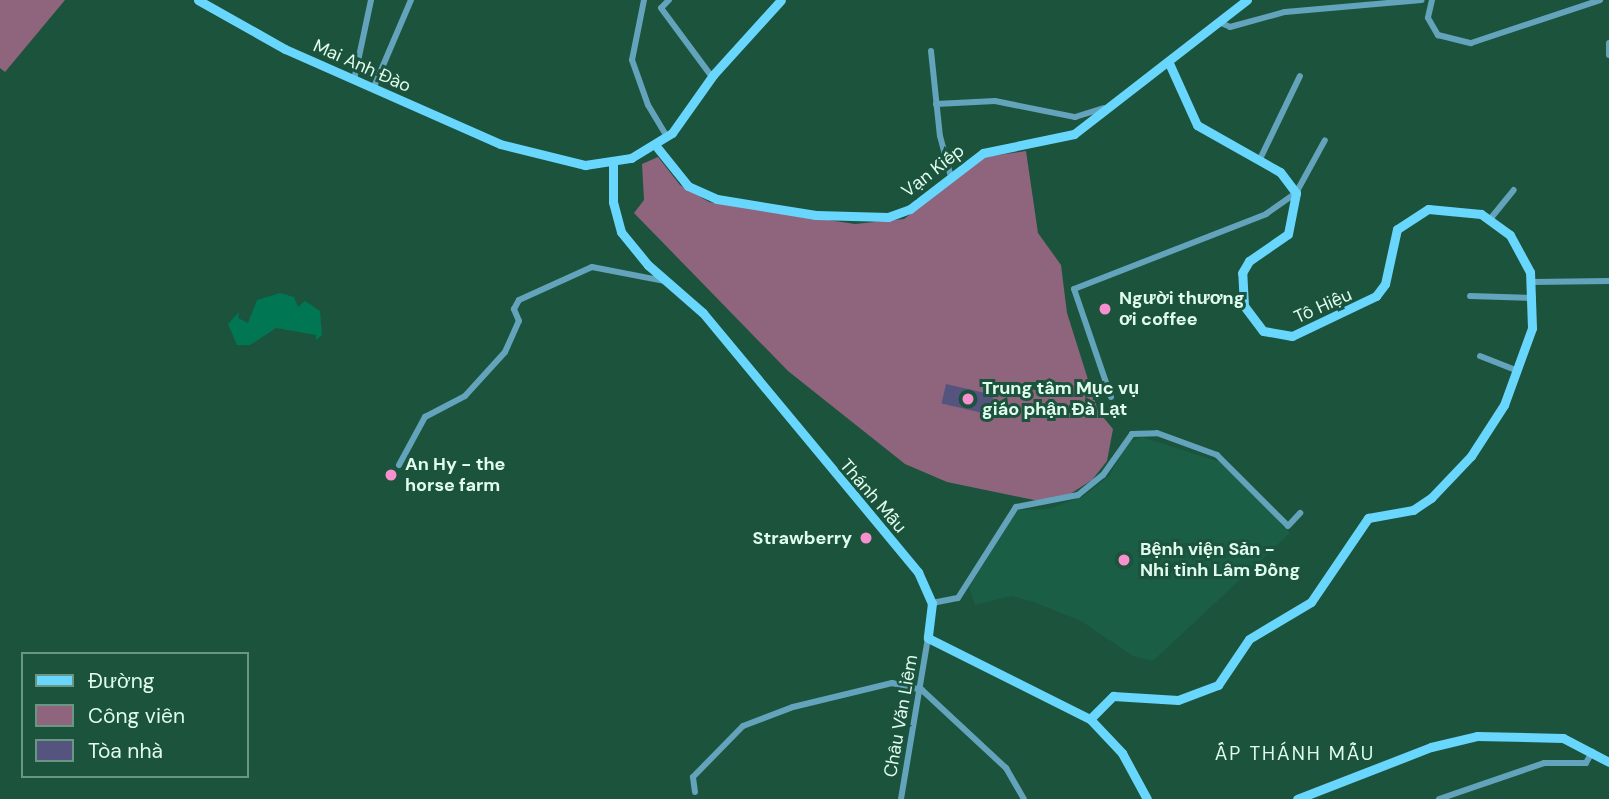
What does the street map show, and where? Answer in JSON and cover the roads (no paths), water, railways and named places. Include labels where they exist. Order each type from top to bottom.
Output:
[{"type":"street","name":"Mai Anh Đào","points":[[198,0],[373,89],[519,150],[585,165],[613,163]]},
{"type":"street","points":[[354,80],[371,0]]},
{"type":"street","points":[[373,89],[411,0]]},
{"type":"street","points":[[644,0],[632,60],[667,137]]},
{"type":"street","points":[[669,0],[661,8],[712,78]]},
{"type":"street","points":[[613,163],[656,146],[667,137],[696,106],[712,78],[780,0]]},
{"type":"street","name":"Vạn Kiếp","points":[[656,146],[699,192],[816,215],[903,214],[950,174],[983,152],[1067,138],[1169,63],[1247,0]]},
{"type":"street","points":[[1219,22],[1230,27],[1285,12],[1421,0]]},
{"type":"street","points":[[1432,0],[1427,10],[1432,27],[1444,38],[1462,43],[1487,41],[1600,0]]},
{"type":"street","points":[[1609,43],[1609,55]]},
{"type":"street","points":[[932,51],[936,104],[950,174]]},
{"type":"street","points":[[1169,63],[1198,125],[1280,172],[1296,193]]},
{"type":"street","points":[[1260,159],[1300,76]]},
{"type":"street","points":[[936,104],[995,101],[1075,117],[1112,106]]},
{"type":"street","points":[[1111,397],[1074,289],[1205,236],[1238,229],[1296,193],[1325,140]]},
{"type":"street","name":"Thánh Mẫu","points":[[613,163],[613,202],[621,232],[666,281],[703,313],[745,370],[901,551],[928,587],[932,603]]},
{"type":"street","points":[[1090,719],[1113,696],[1178,699],[1226,679],[1249,639],[1296,614],[1318,594],[1368,519],[1413,510],[1446,485],[1488,430],[1518,371],[1532,328],[1532,282],[1518,246],[1491,218],[1514,190]]},
{"type":"street","name":"Tô Hiệu","points":[[1296,193],[1291,230],[1249,261],[1241,278],[1241,297],[1252,320],[1279,337],[1308,331],[1376,296],[1385,284],[1397,229],[1413,214],[1452,209],[1491,218]]},
{"type":"street","points":[[400,465],[425,417],[465,396],[505,352],[519,321],[514,309],[519,300],[592,267],[666,281]]},
{"type":"street","points":[[1532,282],[1609,281]]},
{"type":"street","points":[[1470,296],[1533,298]]},
{"type":"street","points":[[1480,356],[1518,371]]},
{"type":"street","points":[[1147,799],[1122,753],[1090,719],[928,638],[932,603],[958,598],[1016,507],[1078,495],[1103,475],[1132,435],[1157,433],[1217,455],[1288,526],[1300,513]]},
{"type":"street","name":"Châu Văn Liêm","points":[[901,799],[922,690],[928,638]]},
{"type":"street","points":[[695,792],[693,777],[725,742],[760,718],[892,683],[922,690],[1006,768],[1024,799]]},
{"type":"street","points":[[1297,799],[1431,747],[1477,736],[1563,738],[1609,762]]},
{"type":"street","points":[[1440,799],[1530,766],[1586,763],[1592,752]]},
{"type":"place","name":"Người thương ơi coffee","points":[[1105,309]]},
{"type":"place","name":"Trung tâm Mục vụ giáo phận Đà Lạt","points":[[968,399]]},
{"type":"place","name":"An Hy - the horse farm","points":[[391,475]]},
{"type":"place","name":"Strawberry","points":[[866,538]]},
{"type":"place","name":"Bệnh viện Sản - Nhi tỉnh Lâm Đồng","points":[[1124,560]]},
{"type":"district","name":"ẤP THÁNH MẪU","points":[[1295,754]]}]
